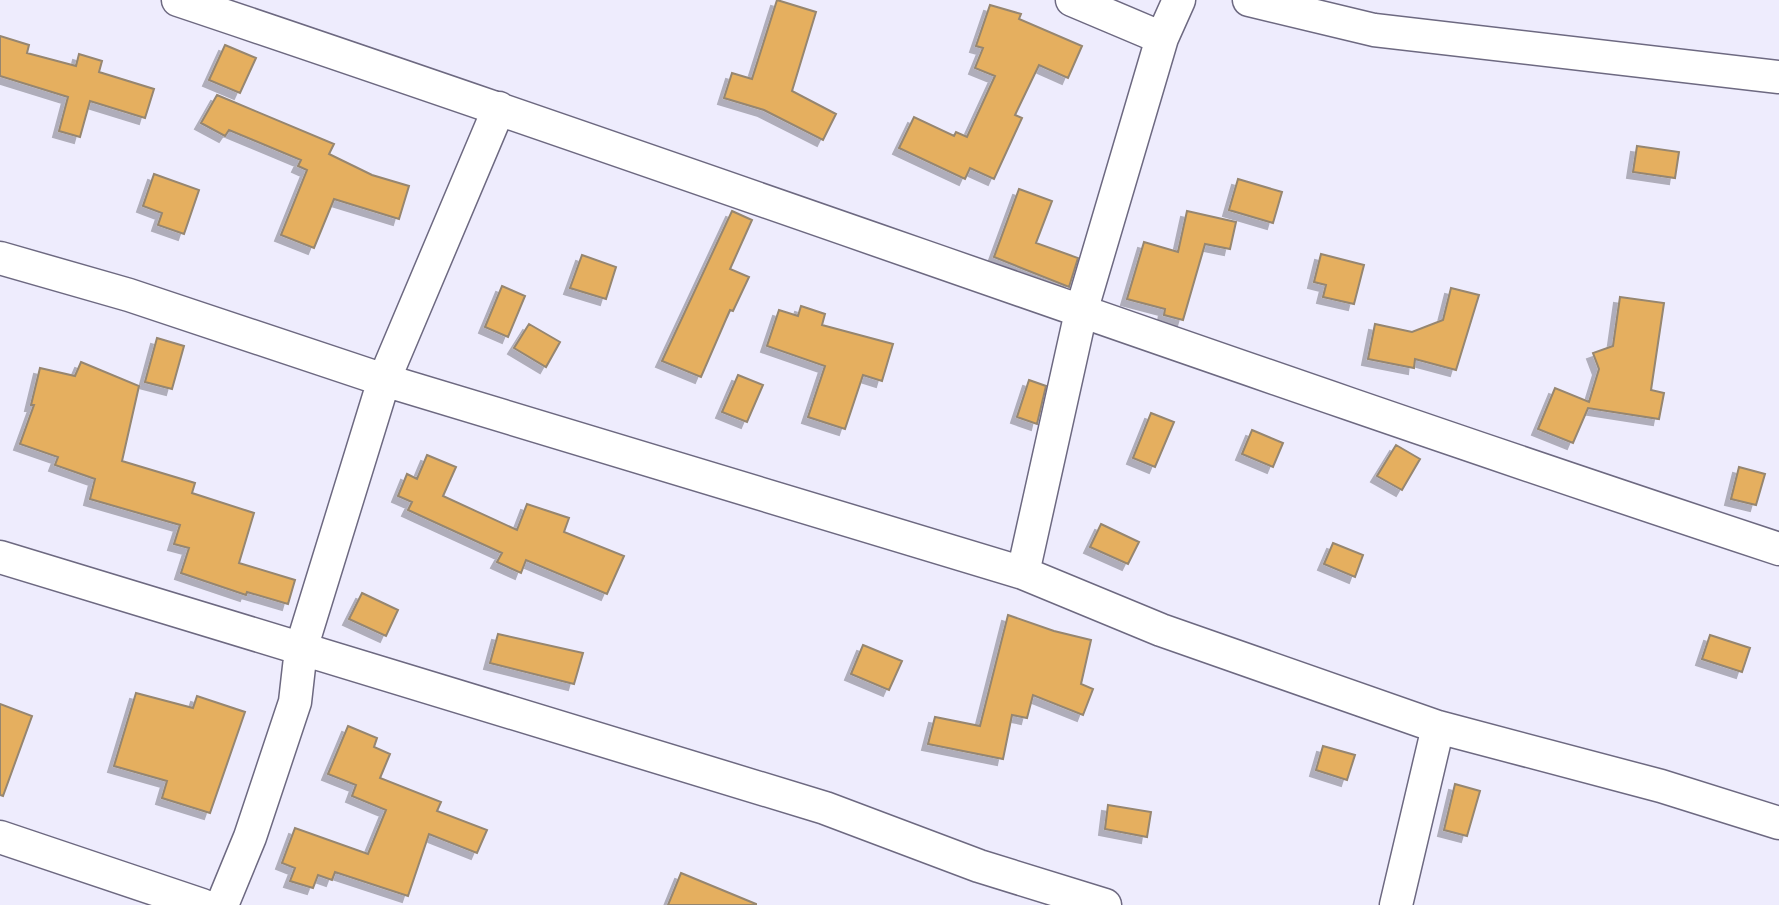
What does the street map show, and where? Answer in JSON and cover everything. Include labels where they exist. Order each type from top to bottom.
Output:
[{"type":"street","points":[[178,0],[499,108],[1081,312],[1779,549]]},
{"type":"street","points":[[1072,0],[1162,38]]},
{"type":"street","points":[[1023,573],[1081,312],[1162,38],[1179,0]]},
{"type":"street","points":[[1249,0],[1374,30],[1779,77]]},
{"type":"street","points":[[222,905],[250,837],[295,702],[301,649],[384,380],[499,108]]},
{"type":"street","points":[[0,258],[129,295],[384,380],[1023,573],[1161,630],[1438,727],[1661,786],[1779,823]]},
{"type":"street","points":[[0,556],[825,808],[979,866],[1105,905]]},
{"type":"street","points":[[1396,905],[1438,727]]},
{"type":"street","points":[[0,837],[202,905]]},
{"type":"building","points":[[777,0],[816,12],[792,91],[836,114],[823,140],[764,110],[724,98],[732,73],[752,79]]},
{"type":"building","points":[[990,5],[1021,14],[1019,19],[1082,46],[1068,78],[1039,65],[1015,115],[1022,118],[994,179],[970,168],[965,179],[899,148],[914,117],[954,136],[956,132],[967,137],[995,76],[975,68],[983,48],[976,46]]},
{"type":"building","points":[[0,36],[29,45],[27,53],[76,66],[79,54],[102,61],[99,72],[154,89],[145,118],[90,101],[80,137],[59,131],[68,97],[0,76]]},
{"type":"building","points":[[225,45],[256,58],[240,93],[209,80]]},
{"type":"building","points":[[217,95],[334,144],[329,154],[372,175],[409,186],[399,219],[334,199],[314,248],[281,235],[307,170],[298,166],[301,160],[229,130],[225,136],[201,123]]},
{"type":"building","points":[[1637,146],[1679,152],[1675,178],[1633,172]]},
{"type":"building","points":[[154,174],[199,190],[184,234],[158,225],[162,213],[143,206]]},
{"type":"building","points":[[1238,179],[1282,192],[1273,223],[1229,210]]},
{"type":"building","points":[[1019,189],[1052,201],[1036,243],[1078,258],[1069,287],[994,257]]},
{"type":"building","points":[[732,211],[752,220],[730,269],[749,277],[733,311],[730,310],[701,377],[662,361]]},
{"type":"building","points":[[1187,211],[1236,222],[1230,249],[1205,244],[1183,320],[1164,315],[1165,309],[1127,299],[1144,242],[1178,252]]},
{"type":"building","points":[[1321,254],[1364,265],[1354,304],[1323,297],[1326,285],[1314,282]]},
{"type":"building","points":[[582,255],[616,267],[606,299],[570,288]]},
{"type":"building","points":[[502,286],[525,296],[508,337],[485,327]]},
{"type":"building","points":[[1451,288],[1479,295],[1456,370],[1415,359],[1414,368],[1368,359],[1375,324],[1412,332],[1443,320]]},
{"type":"building","points":[[1620,297],[1664,303],[1651,390],[1664,393],[1659,419],[1588,408],[1573,443],[1538,429],[1555,388],[1589,402],[1599,369],[1593,353],[1613,346]]},
{"type":"building","points":[[801,306],[825,314],[822,325],[893,344],[882,381],[863,375],[845,429],[808,417],[825,366],[767,346],[779,310],[798,316]]},
{"type":"building","points":[[529,324],[560,342],[546,367],[514,348]]},
{"type":"building","points":[[157,338],[184,346],[172,389],[145,382]]},
{"type":"building","points":[[81,362],[139,386],[122,461],[195,483],[192,493],[254,513],[239,563],[295,580],[288,604],[247,592],[246,595],[181,573],[189,548],[174,544],[180,525],[90,499],[95,479],[55,465],[58,457],[20,444],[34,405],[31,405],[40,368],[75,376]]},
{"type":"building","points":[[738,375],[763,385],[747,422],[722,412]]},
{"type":"building","points":[[1029,380],[1046,386],[1037,424],[1017,417]]},
{"type":"building","points":[[1151,413],[1174,422],[1155,467],[1133,458]]},
{"type":"building","points":[[1252,430],[1283,443],[1273,467],[1242,454]]},
{"type":"building","points":[[1396,445],[1420,459],[1402,490],[1377,476]]},
{"type":"building","points":[[427,455],[456,467],[443,496],[517,530],[527,504],[569,518],[564,532],[624,556],[607,594],[526,560],[521,573],[497,562],[502,553],[408,510],[412,502],[398,496],[407,474],[417,479]]},
{"type":"building","points":[[1739,467],[1765,474],[1756,505],[1731,499]]},
{"type":"building","points":[[1101,524],[1139,542],[1128,564],[1090,547]]},
{"type":"building","points":[[1333,543],[1363,555],[1355,577],[1324,564]]},
{"type":"building","points":[[362,593],[398,610],[386,636],[349,619]]},
{"type":"building","points":[[1008,615],[1091,640],[1081,684],[1093,689],[1083,715],[1033,695],[1027,718],[1012,715],[1003,759],[928,744],[935,717],[980,726]]},
{"type":"building","points":[[498,634],[583,653],[574,684],[490,663]]},
{"type":"building","points":[[1710,635],[1750,648],[1742,672],[1702,659]]},
{"type":"building","points":[[863,645],[902,661],[889,690],[851,674]]},
{"type":"building","points":[[136,693],[193,708],[197,696],[245,712],[210,813],[162,798],[167,781],[114,766]]},
{"type":"building","points":[[0,704],[32,716],[3,796],[0,795]]},
{"type":"building","points":[[348,726],[377,738],[374,747],[390,754],[380,778],[441,802],[437,811],[487,830],[477,853],[429,834],[408,896],[335,872],[332,880],[318,875],[313,888],[290,881],[295,868],[282,863],[295,828],[368,854],[386,810],[352,796],[356,785],[328,774]]},
{"type":"building","points":[[1323,746],[1355,755],[1347,780],[1316,770]]},
{"type":"building","points":[[1455,784],[1480,791],[1467,836],[1444,830]]},
{"type":"building","points":[[1108,805],[1151,812],[1147,837],[1105,829]]},
{"type":"building","points":[[681,873],[756,904],[756,905],[668,905]]}]
